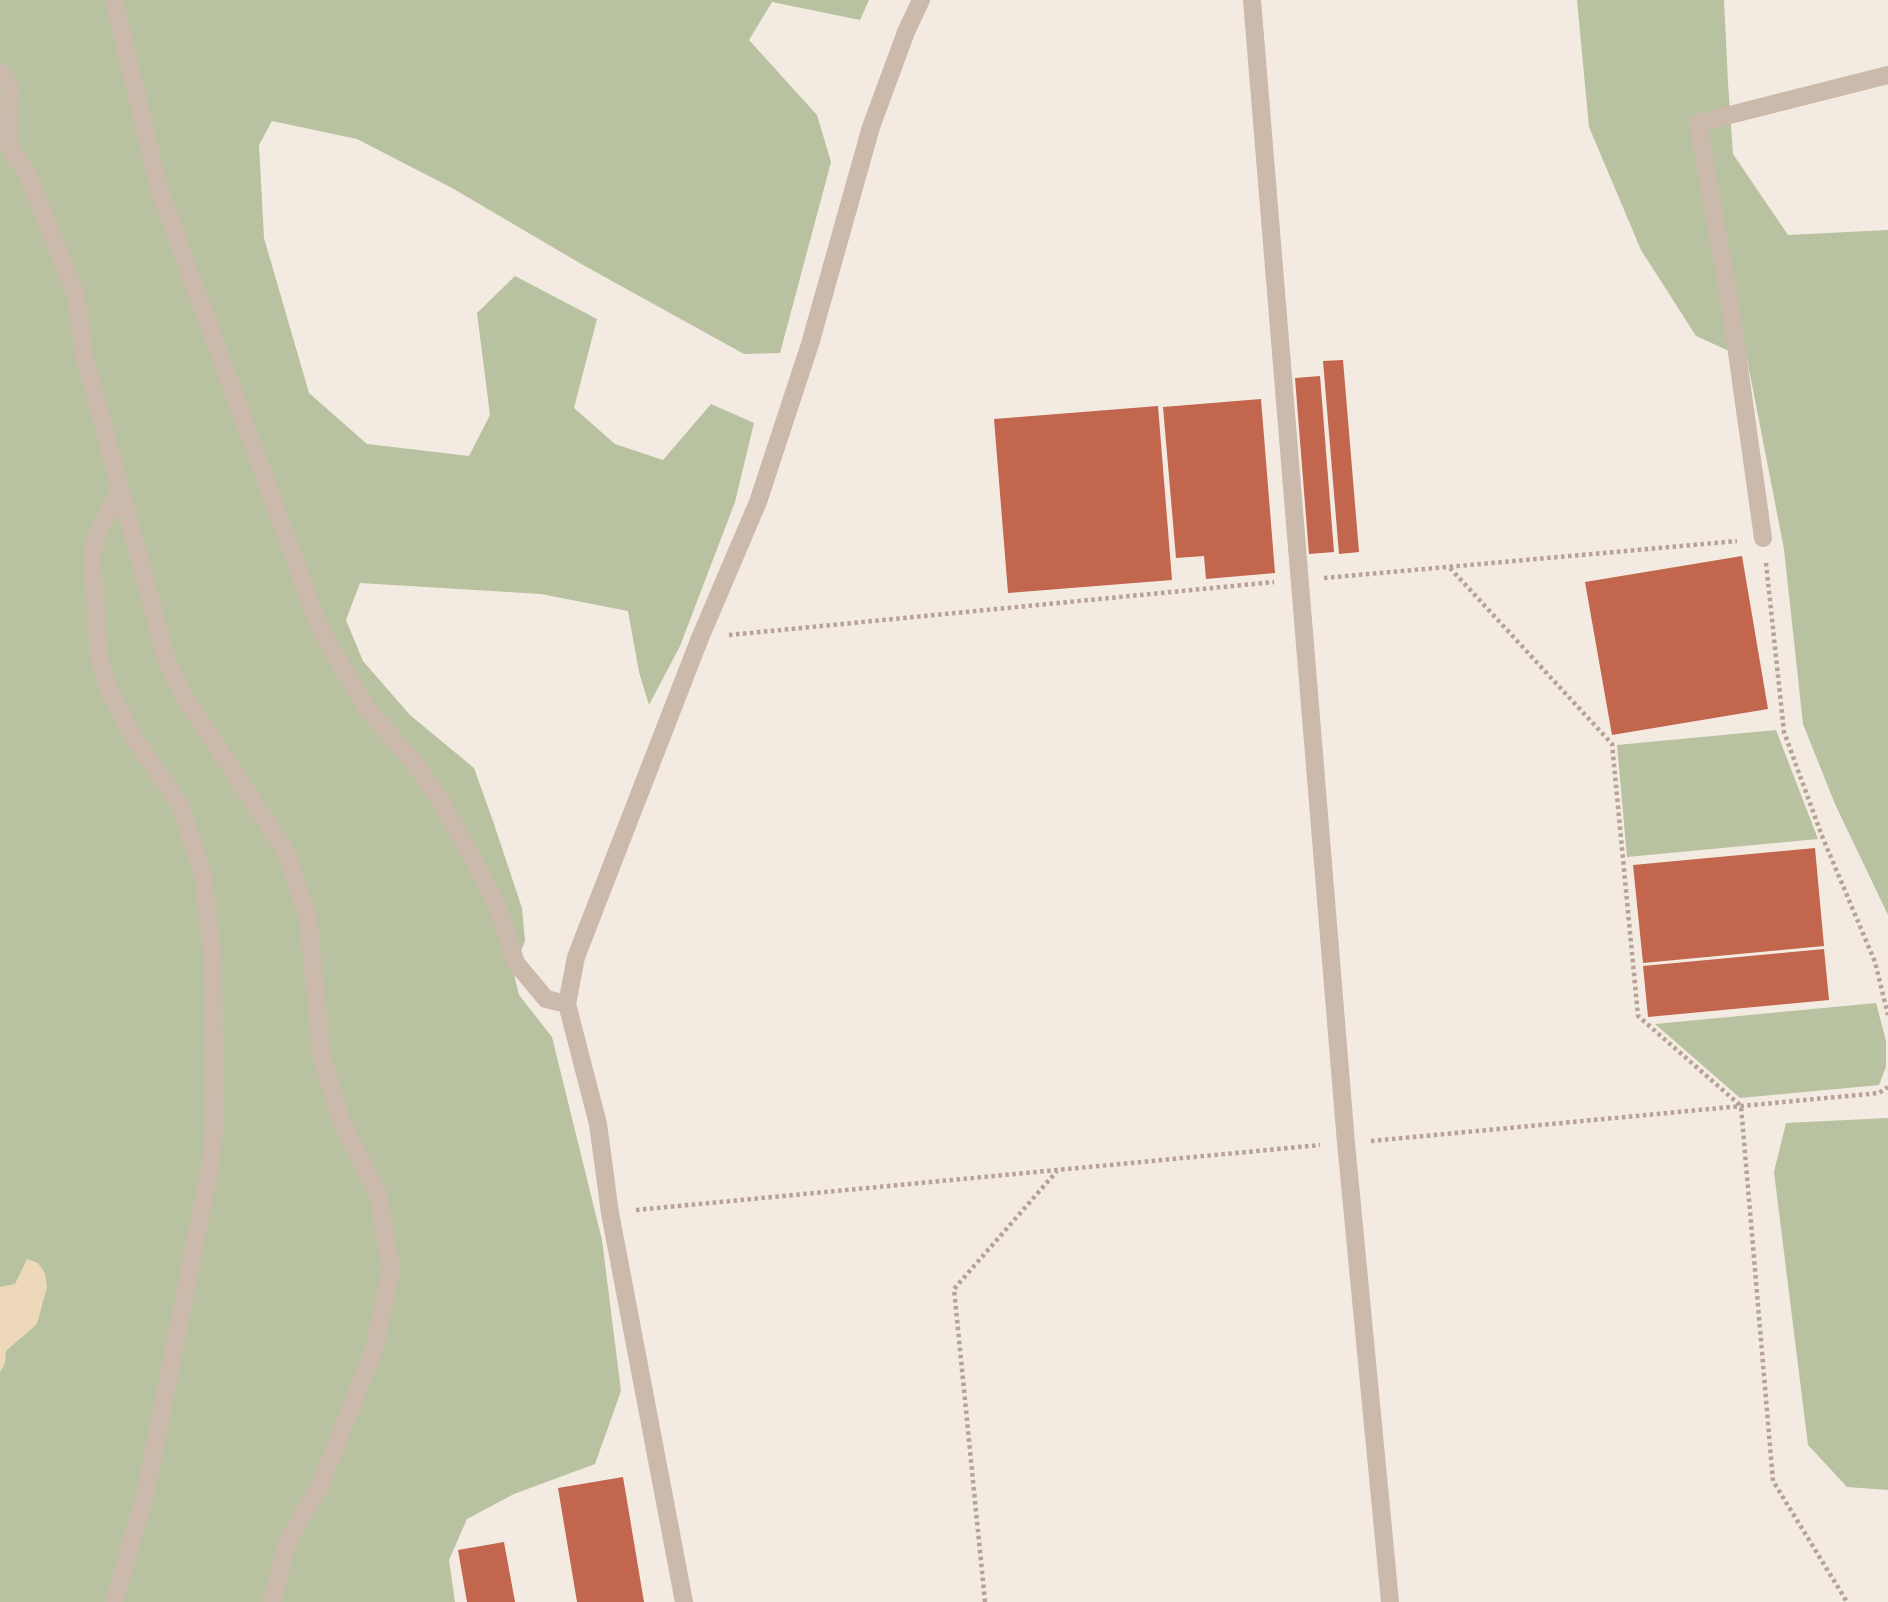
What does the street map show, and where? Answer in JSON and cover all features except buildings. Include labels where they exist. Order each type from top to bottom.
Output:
[{"type":"street","points":[[114,0],[159,189],[320,629],[366,706],[440,799],[496,902],[516,963],[545,999],[567,1003]]},
{"type":"street","points":[[684,1602],[610,1213],[597,1124],[567,1003],[576,957],[700,638],[758,502],[810,344],[871,127],[906,32],[921,0]]},
{"type":"street","points":[[1252,0],[1346,1143],[1390,1602]]},
{"type":"street","points":[[0,71],[10,87],[8,145],[28,176],[76,295],[84,355],[167,661],[185,698],[286,852],[308,918],[323,1058],[341,1120],[378,1193],[391,1270],[374,1349],[319,1488],[288,1539],[272,1602]]},
{"type":"street","points":[[1763,538],[1731,310],[1698,123],[1888,75]]},
{"type":"street","points":[[114,1602],[146,1490],[211,1162],[214,1128],[213,960],[203,875],[181,806],[136,741],[107,686],[99,656],[92,559],[95,539],[120,490]]},
{"type":"path","points":[[700,638],[1763,538],[1784,732],[1822,836],[1875,962],[1888,1015]]},
{"type":"path","points":[[1449,568],[1612,744],[1638,1016],[1741,1106],[1773,1481],[1847,1602]]},
{"type":"path","points":[[610,1213],[1879,1093],[1888,1087]]},
{"type":"path","points":[[985,1602],[954,1289],[1057,1170]]},
{"type":"green space","points":[[0,0],[869,0],[860,20],[772,2],[749,40],[817,115],[831,162],[780,353],[744,354],[583,265],[452,188],[357,139],[272,121],[259,145],[264,238],[309,393],[367,444],[469,456],[490,415],[477,313],[515,276],[597,319],[574,408],[615,444],[663,460],[711,404],[754,423],[735,502],[680,646],[649,705],[639,672],[628,611],[541,594],[360,583],[346,620],[363,661],[410,715],[474,768],[493,821],[522,908],[525,941],[513,970],[519,995],[552,1037],[602,1240],[621,1391],[595,1464],[514,1494],[467,1519],[449,1560],[455,1602],[0,1602]]},
{"type":"green space","points":[[1577,0],[1724,0],[1733,154],[1788,235],[1888,230],[1888,915],[1835,804],[1803,724],[1784,549],[1747,359],[1696,336],[1641,250],[1589,127]]},
{"type":"green space","points":[[1776,730],[1818,839],[1627,857],[1617,745]]},
{"type":"green space","points":[[1876,1003],[1886,1041],[1886,1067],[1879,1085],[1740,1098],[1655,1024]]},
{"type":"green space","points":[[1888,1118],[1888,1490],[1847,1487],[1808,1445],[1774,1172],[1786,1123]]},
{"type":"sand","points":[[27,1259],[38,1263],[45,1273],[47,1287],[37,1324],[6,1351],[5,1363],[0,1372],[0,1287],[15,1284]]}]
